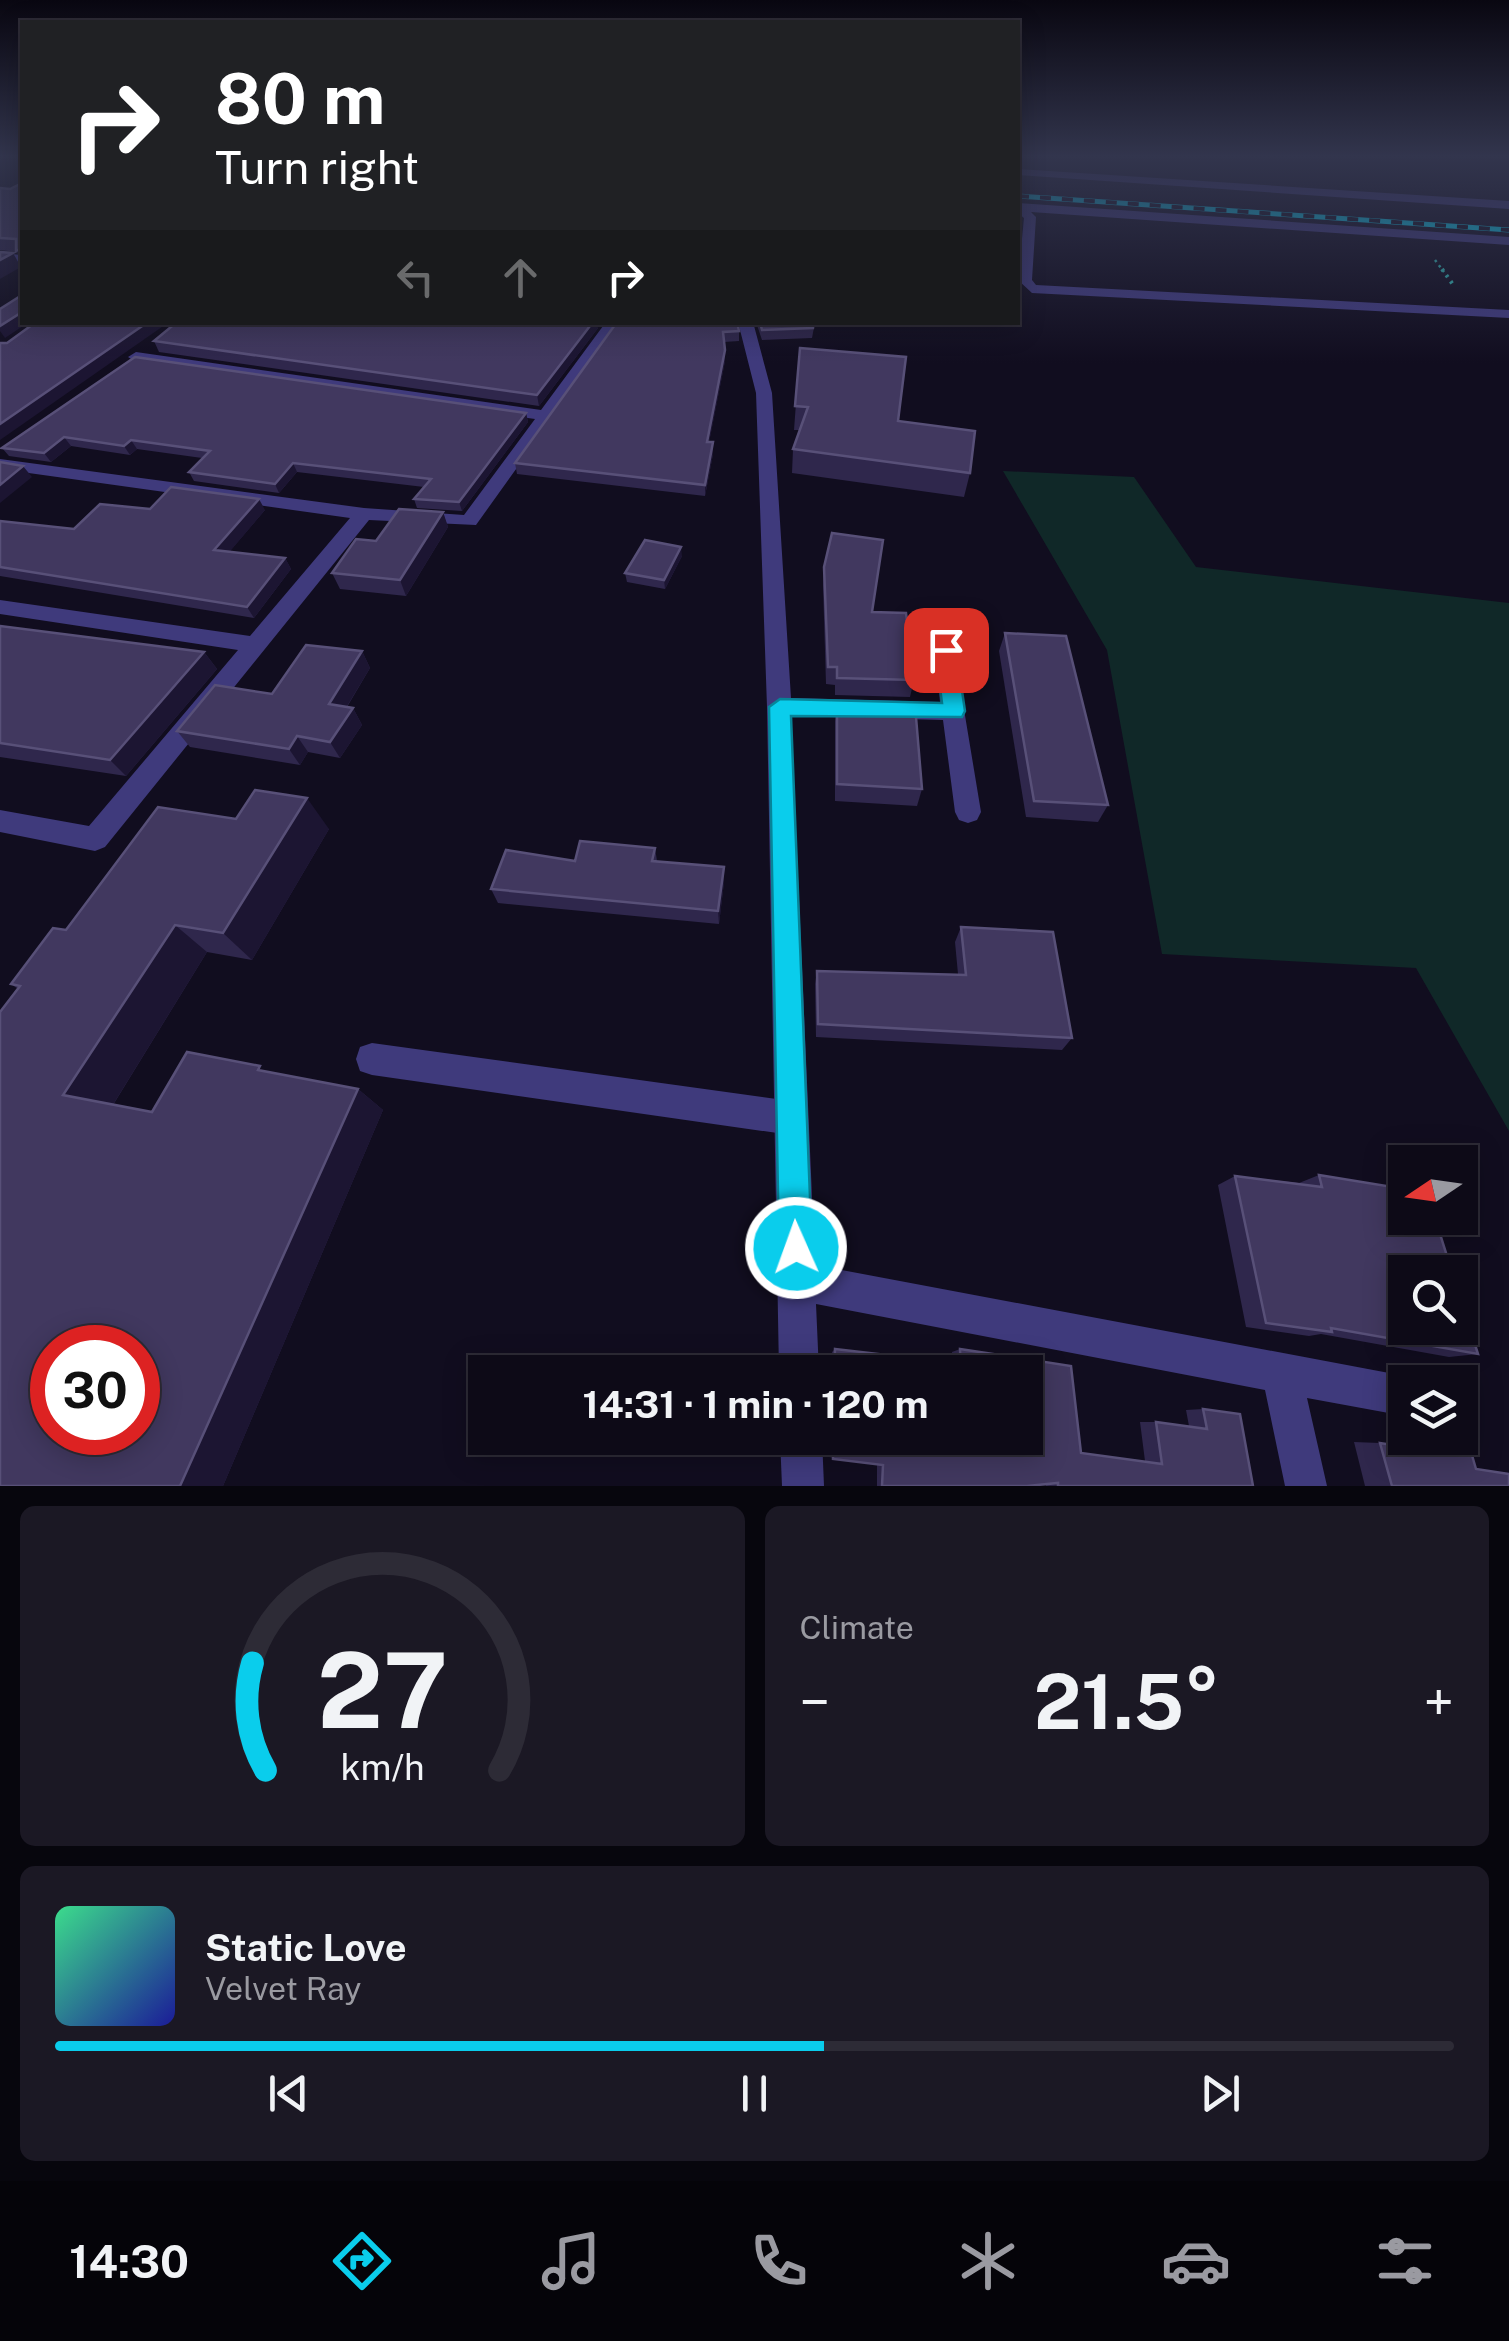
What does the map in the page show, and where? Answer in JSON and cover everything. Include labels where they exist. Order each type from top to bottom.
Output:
[{"type":"street","points":[[1029,224],[1025,280],[1032,289],[1509,314]]},
{"type":"street","points":[[1274,224],[1509,241]]},
{"type":"street","points":[[0,464],[364,514],[469,522],[613,325]]},
{"type":"street","points":[[745,325],[764,393],[780,707],[798,1355]]},
{"type":"street","points":[[152,346],[129,362],[548,416]]},
{"type":"street","points":[[0,453],[15,442]]},
{"type":"street","points":[[0,821],[95,839],[364,514]]},
{"type":"street","points":[[0,607],[256,644]]},
{"type":"street","points":[[946,650],[968,812]]},
{"type":"street","points":[[780,707],[954,711]]},
{"type":"street","points":[[372,1058],[791,1118]]},
{"type":"street","points":[[796,1281],[1388,1393]]},
{"type":"street","points":[[1282,1374],[1306,1486]]},
{"type":"street","points":[[801,1455],[802,1486]]},
{"type":"path","points":[[1416,234],[1472,311]]},
{"type":"green space","points":[[1003,471],[1134,477],[1196,567],[1509,603],[1509,1131],[1416,968],[1162,954],[1107,650]]},
{"type":"building","points":[[0,224],[20,224],[20,249],[16,251],[16,239],[0,238]]},
{"type":"building","points":[[20,296],[20,313],[0,326],[0,309]]},
{"type":"building","points":[[32,325],[144,325],[0,424],[0,343],[7,343]]},
{"type":"building","points":[[173,325],[591,325],[537,395],[154,341]]},
{"type":"building","points":[[615,325],[738,325],[739,331],[723,332],[725,350],[707,442],[713,442],[705,485],[515,463]]},
{"type":"building","points":[[761,325],[814,325],[813,328],[762,330]]},
{"type":"building","points":[[800,348],[906,357],[898,421],[975,431],[970,473],[793,449],[808,407],[795,406]]},
{"type":"building","points":[[135,357],[526,413],[459,502],[414,499],[431,479],[293,463],[275,484],[189,472],[210,451],[131,440],[124,446],[64,437],[44,453],[2,448]]},
{"type":"building","points":[[0,462],[23,466],[0,485]]},
{"type":"building","points":[[171,487],[259,499],[214,550],[285,558],[247,607],[0,567],[0,521],[74,529],[100,504],[150,509]]},
{"type":"building","points":[[399,509],[443,512],[400,580],[332,573],[356,539],[376,541]]},
{"type":"building","points":[[832,533],[883,540],[872,612],[906,613],[914,680],[837,678],[837,667],[828,667],[824,567]]},
{"type":"building","points":[[645,540],[681,547],[664,580],[625,573]]},
{"type":"building","points":[[0,626],[204,652],[110,760],[0,743]]},
{"type":"building","points":[[1005,633],[1066,636],[1108,805],[1034,801]]},
{"type":"building","points":[[306,645],[362,651],[329,704],[353,708],[330,742],[297,736],[289,749],[177,731],[215,685],[272,694]]},
{"type":"building","points":[[837,703],[915,705],[922,789],[837,784]]},
{"type":"building","points":[[255,790],[307,798],[223,933],[175,925],[63,1095],[152,1112],[187,1052],[358,1089],[180,1486],[0,1486],[0,1012],[20,986],[11,984],[53,928],[66,930],[158,807],[236,819]]},
{"type":"building","points":[[580,841],[655,848],[652,861],[724,867],[718,911],[491,889],[506,850],[575,861]]},
{"type":"building","points":[[961,927],[1053,932],[1072,1038],[818,1024],[817,971],[966,975]]},
{"type":"building","points":[[1319,1175],[1388,1186],[1388,1235],[1440,1235],[1447,1255],[1388,1255],[1388,1338],[1331,1328],[1332,1332],[1266,1323],[1235,1176],[1322,1187]]},
{"type":"building","points":[[1427,1345],[1475,1345],[1478,1354]]},
{"type":"building","points":[[835,1349],[879,1354],[879,1355],[835,1355]]},
{"type":"building","points":[[960,1349],[999,1355],[960,1355]]},
{"type":"building","points":[[1043,1362],[1071,1366],[1081,1453],[1162,1464],[1156,1422],[1207,1429],[1203,1409],[1240,1414],[1253,1486],[882,1486],[883,1465],[833,1459],[833,1455],[1043,1455]]},
{"type":"building","points":[[1380,1443],[1388,1444],[1388,1455],[1472,1455],[1476,1469],[1509,1474],[1509,1486],[1392,1486]]},
{"type":"railway","points":[[1427,224],[1509,230]]},
{"type":"route","points":[[796,1248],[780,707],[954,711],[946,650]]}]
